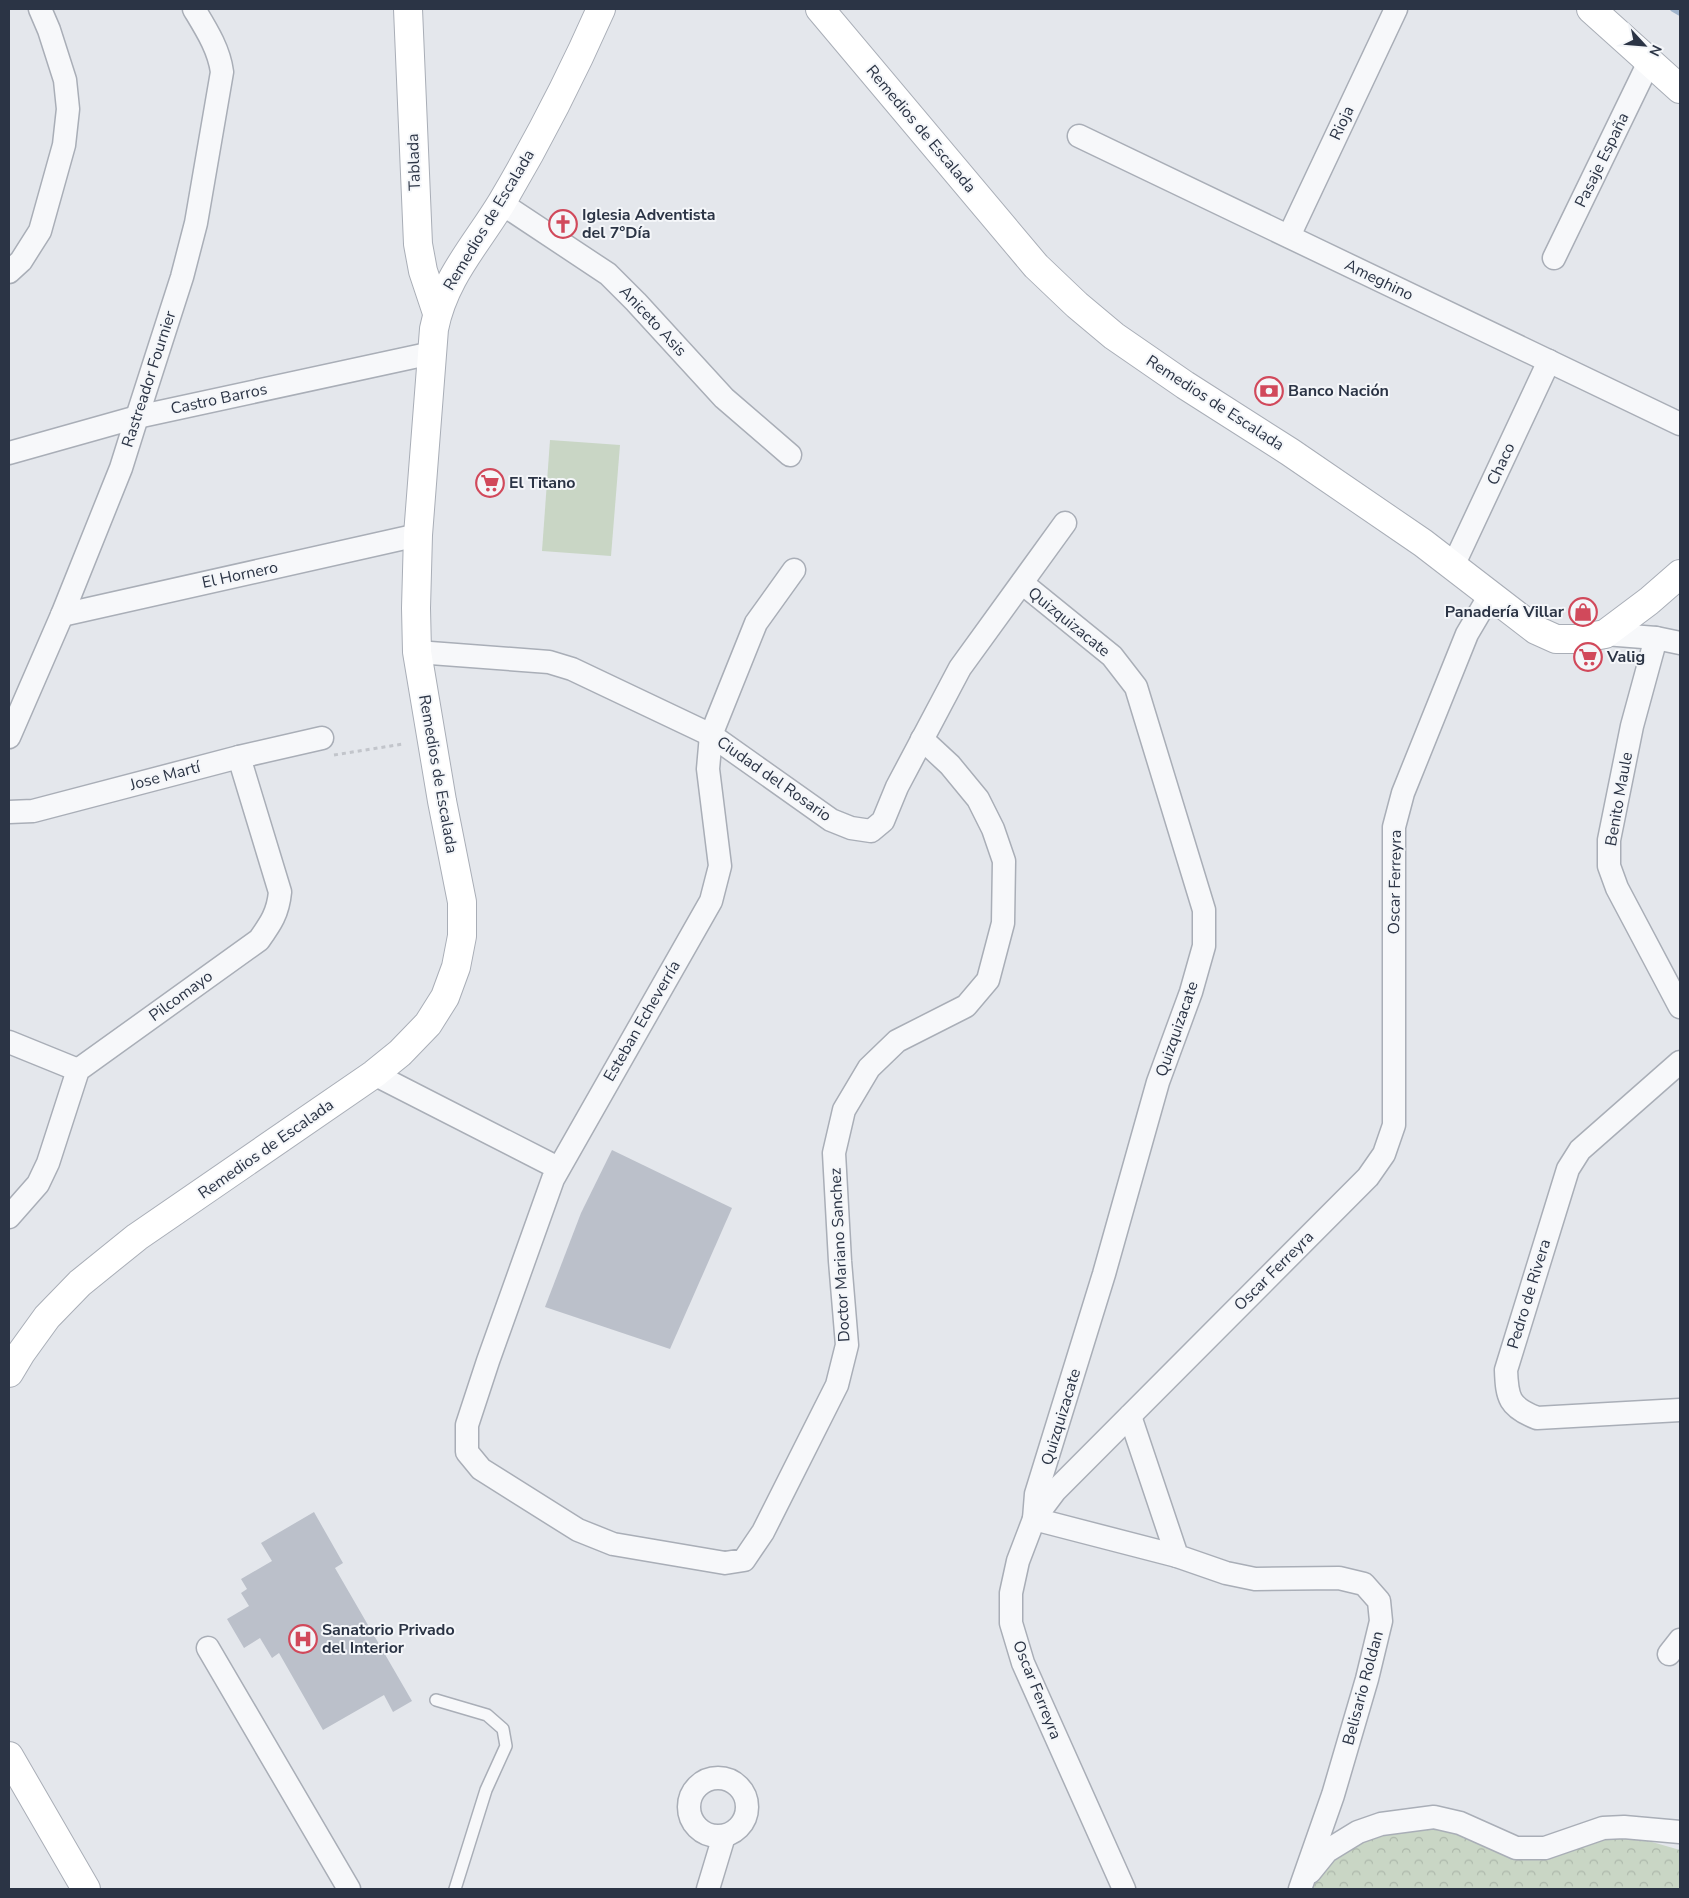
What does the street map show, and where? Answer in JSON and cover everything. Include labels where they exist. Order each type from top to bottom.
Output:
[{"type":"main road","name":"Tablada","points":[[408,9],[418,244],[423,271],[437,313]]},
{"type":"main road","name":"Remedios de Escalada","points":[[13,1357],[47,1317],[80,1283],[130,1243],[374,1074],[400,1053],[428,1024],[445,998],[456,968],[462,936],[462,902],[442,800],[417,652],[416,608],[418,535],[432,353],[437,313],[446,290],[501,203],[547,124],[601,9]]},
{"type":"main road","name":"Remedios de Escalada","points":[[820,9],[1036,266],[1077,305],[1122,342],[1290,452],[1424,543],[1536,630],[1556,639],[1578,639],[1606,634],[1680,574]]},
{"type":"main road","points":[[1591,9],[1680,89]]},
{"type":"main road","points":[[9,1756],[86,1889]]},
{"type":"street","points":[[9,272],[21,262],[40,231],[65,136],[68,110],[65,80],[49,30],[40,9]]},
{"type":"street","name":"Rastreador Fournier","points":[[9,737],[62,615],[120,468],[182,277],[196,223],[222,72],[214,43],[194,9]]},
{"type":"street","name":"Rioja","points":[[1288,236],[1396,9]]},
{"type":"street","name":"Pasaje España","points":[[1554,258],[1649,62]]},
{"type":"street","name":"Ameghino","points":[[1078,136],[1680,424]]},
{"type":"street","name":"Aniceto Asis","points":[[501,203],[608,274],[724,398],[790,456]]},
{"type":"street","name":"Castro Barros","points":[[9,454],[137,417],[432,353]]},
{"type":"street","name":"Chaco","points":[[1453,566],[1548,362]]},
{"type":"street","name":"Ciudad del Rosario","points":[[417,652],[549,662],[572,669],[711,735],[831,820],[851,828],[871,831],[883,821],[922,739],[960,668],[1065,523]]},
{"type":"street","name":"El Hornero","points":[[62,615],[418,535]]},
{"type":"street","name":"Esteban Echeverría","points":[[481,1470],[467,1452],[467,1426],[552,1179],[711,901],[720,866],[708,769],[711,735],[756,623],[794,570]]},
{"type":"street","name":"Quizquizacate","points":[[1022,583],[1112,656],[1136,687],[1204,910],[1204,946],[1191,992],[1158,1082],[1104,1274],[1036,1494],[1034,1519]]},
{"type":"street","name":"Oscar Ferreyra","points":[[1124,1889],[1023,1664],[1012,1623],[1011,1592],[1018,1561],[1034,1519],[1055,1491],[1368,1177],[1384,1154],[1394,1125],[1394,827],[1403,792],[1467,634],[1490,595]]},
{"type":"street","points":[[1606,634],[1656,638],[1680,643]]},
{"type":"street","name":"Benito Maule","points":[[1656,638],[1632,726],[1610,840],[1609,866],[1618,888],[1680,1007]]},
{"type":"street","name":"Jose Martí","points":[[9,812],[33,810],[239,757],[322,738]]},
{"type":"street","name":"Doctor Mariano Sanchez","points":[[481,1470],[578,1530],[613,1544],[725,1563],[744,1560],[763,1532],[837,1384],[847,1345],[834,1153],[844,1110],[869,1068],[897,1041],[966,1006],[988,980],[1003,923],[1004,861],[993,829],[978,799],[950,765],[922,739]]},
{"type":"street","name":"Pilcomayo","points":[[78,1070],[260,940],[272,922],[278,908],[280,892],[239,757]]},
{"type":"street","points":[[9,1042],[78,1070],[48,1163],[38,1184],[9,1217]]},
{"type":"street","name":"Pedro de Rivera","points":[[1680,1062],[1580,1150],[1568,1169],[1506,1370],[1507,1394],[1522,1412],[1536,1418],[1680,1410]]},
{"type":"street","points":[[374,1074],[558,1168]]},
{"type":"street","points":[[1130,1416],[1177,1556]]},
{"type":"street","name":"Belisario Roldan","points":[[1034,1519],[1177,1556],[1226,1573],[1255,1579],[1339,1578],[1364,1584],[1379,1601],[1381,1621],[1367,1679],[1333,1795],[1302,1887]]},
{"type":"street","points":[[208,1648],[349,1889]]},
{"type":"street","points":[[1302,1887],[1327,1851],[1358,1832],[1381,1824],[1434,1817],[1460,1823],[1516,1848],[1544,1848],[1603,1828],[1624,1827],[1680,1832]]},
{"type":"street","points":[[708,1889],[724,1836]]},
{"type":"lane","points":[[436,1700],[487,1715],[503,1729],[506,1746],[486,1790],[455,1889]]},
{"type":"path","points":[[322,738],[328,756],[404,744]]},
{"type":"green space","points":[[550,440],[620,445],[611,556],[542,551]]},
{"type":"green space","points":[[1460,1823],[1516,1848],[1603,1828],[1680,1850],[1680,1889],[1301,1889],[1302,1883],[1381,1824]]},
{"type":"building","points":[[612,1150],[732,1208],[670,1349],[545,1307],[581,1213]]},
{"type":"building","points":[[314,1512],[343,1563],[335,1568],[412,1701],[393,1712],[384,1695],[323,1730],[279,1653],[272,1658],[260,1638],[244,1648],[227,1619],[249,1606],[241,1593],[247,1589],[241,1579],[272,1561],[261,1543]]},
{"type":"waterway","points":[[1673,9],[1680,13]]},
{"type":"place","name":"Iglesia Adventista del 7°Día","points":[[563,224]]},
{"type":"place","name":"Banco Nación","points":[[1269,391]]},
{"type":"place","name":"El Titano","points":[[490,483]]},
{"type":"place","name":"Panadería Villar","points":[[1583,612]]},
{"type":"place","name":"Valig","points":[[1588,657]]},
{"type":"place","name":"Sanatorio Privado del Interior","points":[[303,1639]]}]
